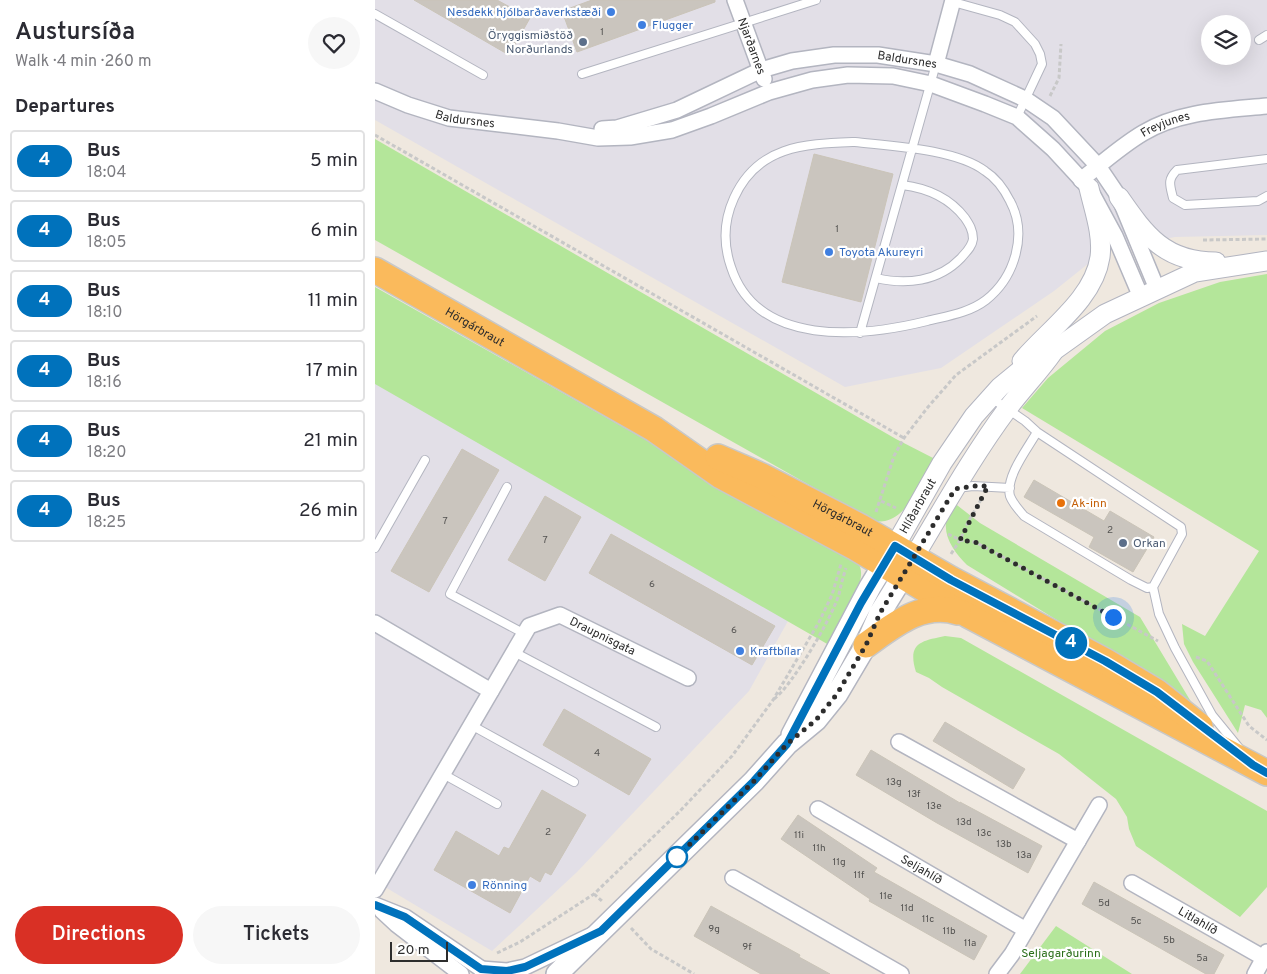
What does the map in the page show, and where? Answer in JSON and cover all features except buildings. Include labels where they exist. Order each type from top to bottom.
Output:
[{"type":"highway","name":"Hörgárbraut","points":[[375,270],[654,429],[721,476],[899,561],[951,580],[1105,661],[1157,692],[1260,769]]},
{"type":"highway","name":"Hörgárbraut","points":[[899,561],[967,615],[1260,769]]},
{"type":"highway","points":[[866,645],[901,621],[924,610],[941,609],[967,615]]},
{"type":"main road","name":"Hlíðarbraut","points":[[557,974],[754,781],[787,744],[816,720],[837,694],[866,645],[899,561]]},
{"type":"main road","name":"Hlíðarbraut","points":[[787,744],[831,659],[899,561]]},
{"type":"street","name":"Njarðarnes","points":[[735,0],[769,92]]},
{"type":"street","points":[[936,64],[953,1]]},
{"type":"street","name":"Baldursnes","points":[[558,131],[617,128],[677,110],[761,70],[792,61],[834,55],[878,55],[936,64],[970,74],[1025,99],[1053,118],[1098,166],[1119,197],[1149,293]]},
{"type":"street","name":"Baldursnes","points":[[375,91],[408,105],[449,118],[558,131],[598,138],[630,137],[672,130],[769,92],[813,80],[848,75],[893,76],[931,84],[1017,118],[1053,149],[1085,184],[1149,293]]},
{"type":"street","name":"Freyjunes","points":[[1085,184],[1098,166],[1143,132],[1176,118],[1267,106]]},
{"type":"street","points":[[995,392],[1087,290],[1100,256],[1099,237],[1085,184]]},
{"type":"street","points":[[1119,197],[1141,228],[1163,248],[1177,255],[1201,262],[1260,262]]},
{"type":"street","name":"Hlíðarbraut","points":[[899,561],[942,463],[974,416],[995,392],[1027,364],[1056,349],[1105,314],[1195,272],[1260,262]]},
{"type":"street","name":"Hlíðarbraut","points":[[899,561],[955,489],[1007,409],[1037,375],[1056,349]]},
{"type":"street","name":"Draupnisgata","points":[[375,890],[529,626],[560,615],[688,678]]},
{"type":"street","points":[[375,623],[491,692]]},
{"type":"street","points":[[899,742],[1078,841]]},
{"type":"street","points":[[997,974],[1013,954],[1099,805]]},
{"type":"street","name":"Seljahlíð","points":[[818,810],[1026,930]]},
{"type":"street","points":[[733,878],[901,974]]},
{"type":"street","name":"Litlahlíð","points":[[1132,883],[1265,955],[1255,974]]},
{"type":"street","points":[[375,905],[405,917],[485,971],[507,971],[525,967],[601,931]]},
{"type":"street","points":[[375,905],[396,924],[461,974]]},
{"type":"lane","points":[[583,74],[816,0]]},
{"type":"lane","points":[[953,1],[1000,15],[1015,22],[1035,44],[1041,54],[1042,64],[1017,118]]},
{"type":"lane","points":[[375,14],[483,75]]},
{"type":"lane","points":[[1259,40],[1267,36]]},
{"type":"lane","points":[[860,333],[936,64]]},
{"type":"lane","points":[[855,142],[913,148],[959,158],[985,170],[996,180],[1012,205],[1018,233],[1017,249],[1013,264],[997,290],[985,301],[971,309],[895,329],[860,333],[799,328],[785,324],[759,308],[739,286],[732,272],[725,243],[729,212],[734,197],[742,183],[765,160],[794,147],[810,144],[855,142]]},
{"type":"lane","points":[[1267,160],[1177,170],[1171,176],[1170,186],[1173,198],[1185,205],[1258,201],[1267,196]]},
{"type":"lane","points":[[876,278],[890,282],[905,282],[934,277],[958,261],[971,244],[972,231],[970,225],[951,203],[927,190],[902,185]]},
{"type":"lane","points":[[995,392],[1007,409],[1037,432],[1181,527],[1182,534],[1153,587],[1159,614],[1175,648],[1212,715],[1260,769]]},
{"type":"lane","points":[[1037,432],[1010,478],[1010,496],[1015,506],[1024,516],[1139,585],[1147,588],[1153,587]]},
{"type":"lane","points":[[375,548],[425,460]]},
{"type":"lane","points":[[955,489],[973,486],[1010,488]]},
{"type":"lane","points":[[507,487],[450,594],[525,634]]},
{"type":"lane","points":[[514,652],[656,727]]},
{"type":"lane","points":[[471,725],[574,782]]},
{"type":"lane","points":[[443,774],[497,804]]},
{"type":"path","points":[[1048,99],[1059,78],[1061,44]]},
{"type":"path","points":[[375,134],[904,438]]},
{"type":"path","points":[[1196,241],[1267,239]]},
{"type":"path","points":[[902,511],[881,501],[894,456],[904,438],[928,406],[956,376],[1038,315]]},
{"type":"path","points":[[948,558],[960,540],[988,486]]},
{"type":"path","points":[[941,531],[960,540],[982,545],[1147,636],[1207,661],[1249,726],[1267,740]]},
{"type":"path","points":[[495,954],[520,942],[594,894],[693,797],[731,756],[773,700],[819,622],[832,595],[842,562]]},
{"type":"path","points":[[773,700],[790,683],[804,660],[839,594],[847,566]]},
{"type":"path","points":[[838,571],[844,574]]},
{"type":"path","points":[[628,925],[651,949],[694,974]]},
{"type":"shaded area","points":[[375,0],[1267,0],[1267,235],[1175,237],[1104,251],[1054,291],[941,368],[845,387],[375,120]]},
{"type":"shaded area","points":[[375,343],[813,576],[749,691],[577,872],[492,951],[375,881]]},
{"type":"green space","points":[[375,139],[896,439],[935,459],[915,496],[893,518],[873,521],[375,240]]},
{"type":"green space","points":[[1267,274],[1267,718],[1261,710],[1245,705],[1238,733],[1193,662],[1184,644],[1182,624],[1205,636],[1259,551],[1022,408],[1048,378],[1105,331],[1159,303],[1220,282]]},
{"type":"green space","points":[[375,287],[855,558],[861,570],[861,579],[849,608],[829,645],[375,384]]},
{"type":"green space","points":[[953,502],[980,523],[1140,617],[1196,710],[1119,658],[967,565],[955,551],[947,534],[946,522]]},
{"type":"green space","points":[[945,636],[961,638],[1267,811],[1267,887],[1240,917],[1136,846],[1129,829],[1127,817],[1116,799],[1059,754],[916,672],[913,655],[918,645]]},
{"type":"green space","name":"Seljagarðurinn","points":[[1056,926],[1132,974],[1020,974]]},
{"type":"bus line","name":"4","points":[[375,905],[405,917],[481,969],[507,971],[525,967],[601,931],[754,781],[787,744],[861,603],[895,546],[951,580],[1105,661],[1157,692],[1203,729],[1267,773]]},
{"type":"place","name":"Nesdekk hjólbarðaverkstæði","points":[[611,12]]},
{"type":"place","name":"Flugger","points":[[642,25]]},
{"type":"place","name":"Öryggismiðstöð Norðurlands","points":[[583,42]]},
{"type":"place","name":"Toyota Akureyri","points":[[829,252]]},
{"type":"place","name":"Ak-inn","points":[[1061,503]]},
{"type":"place","name":"Orkan","points":[[1123,543]]},
{"type":"place","name":"Kraftbílar","points":[[740,651]]},
{"type":"place","name":"Rönning","points":[[472,885]]},
{"type":"route","points":[[677,857],[754,781],[787,744],[816,720],[837,694],[866,645],[889,597],[955,489],[988,486],[960,540],[975,542],[996,552],[1113,617]]}]
